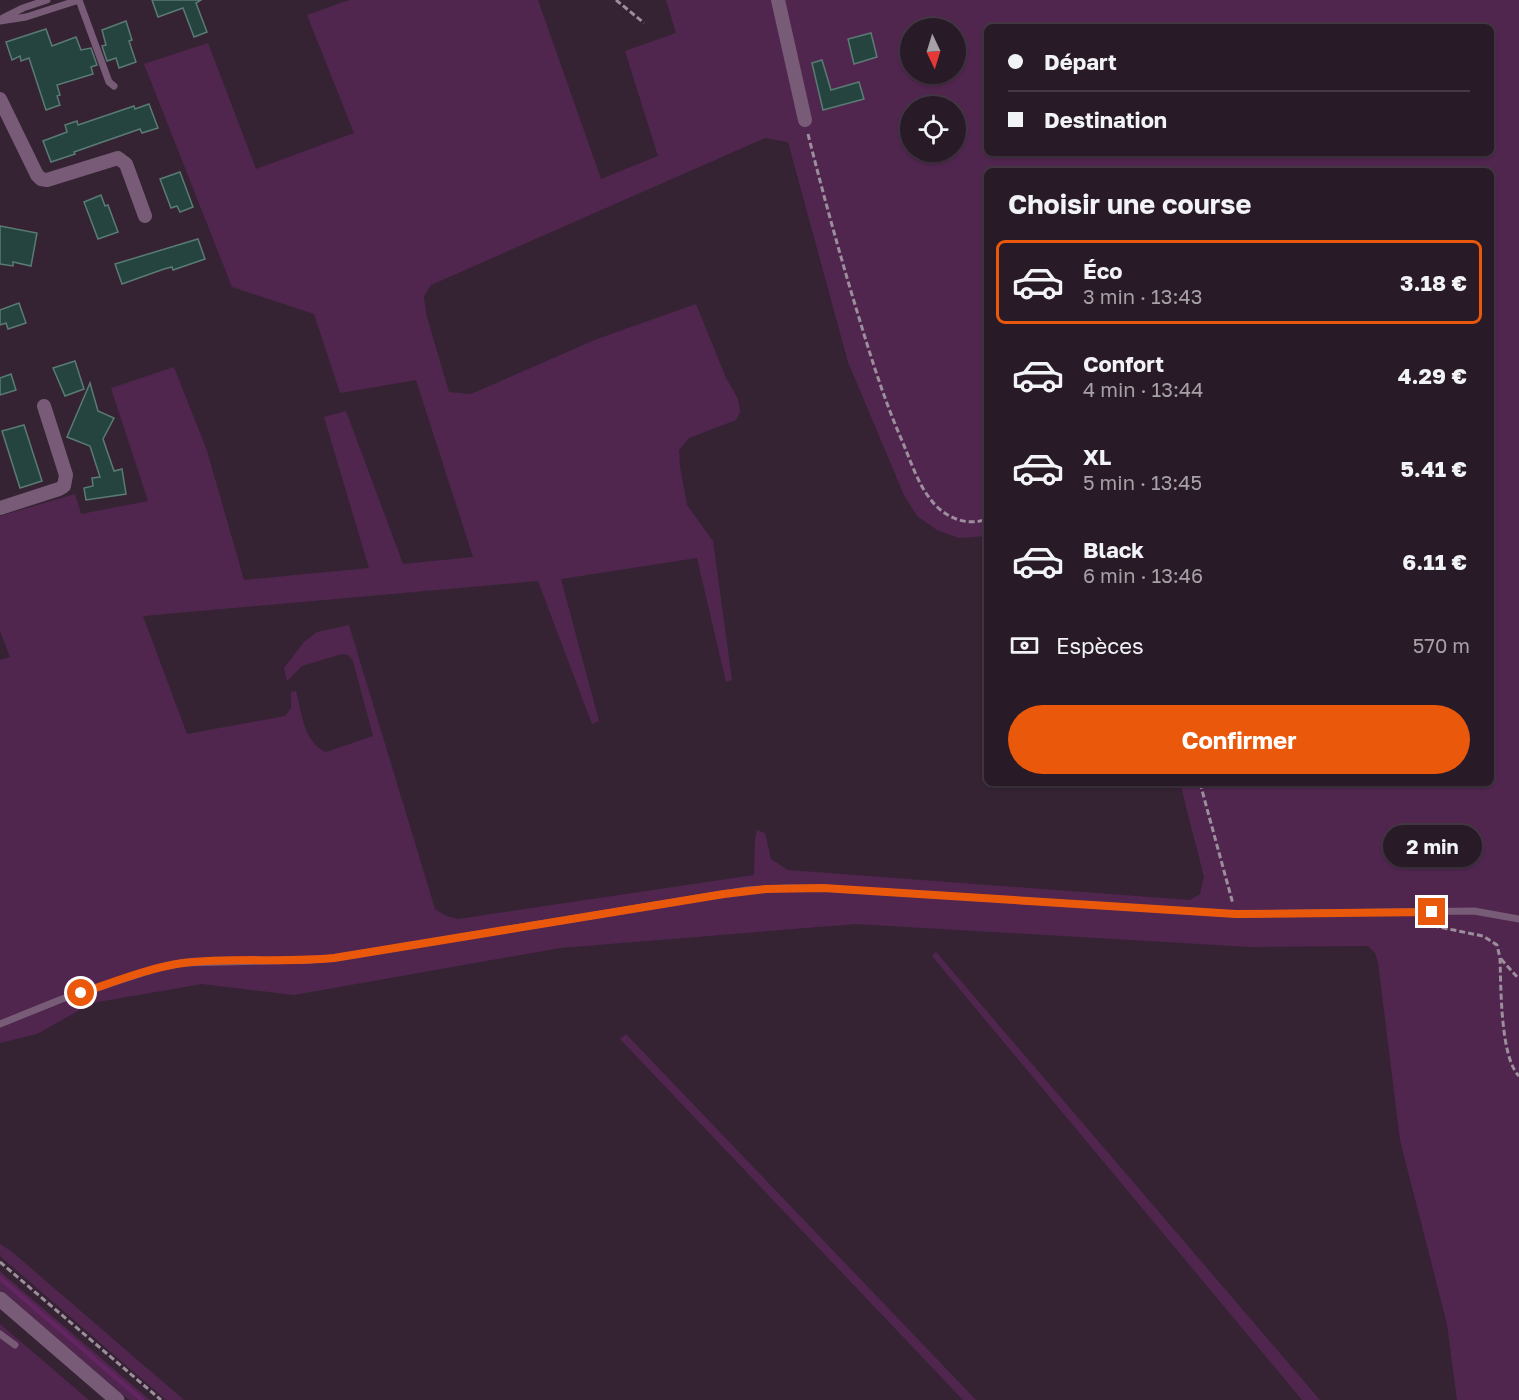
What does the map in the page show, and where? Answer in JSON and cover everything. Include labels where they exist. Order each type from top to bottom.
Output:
[{"type":"street","points":[[778,0],[805,120]]},
{"type":"street","points":[[0,99],[41,179],[47,180],[118,158],[126,164],[145,216]]},
{"type":"street","points":[[0,508],[64,486],[66,475],[44,406]]},
{"type":"street","points":[[0,1299],[117,1400]]},
{"type":"lane","points":[[0,20],[23,8],[47,0]]},
{"type":"lane","points":[[0,20],[26,17],[79,0],[110,85]]},
{"type":"lane","points":[[0,1024],[62,999],[158,968],[181,963],[334,958],[747,891],[823,888],[1236,914],[1474,911],[1519,919]]},
{"type":"lane","points":[[0,1334],[15,1345]]},
{"type":"path","points":[[616,0],[644,23]]},
{"type":"path","points":[[805,120],[821,188],[870,355],[892,417],[923,489],[941,511],[953,518],[968,522],[984,519]]},
{"type":"path","points":[[1201,786],[1236,914]]},
{"type":"path","points":[[1412,912],[1417,920],[1428,926],[1483,936],[1497,945],[1500,958],[1505,1036],[1510,1059],[1519,1076]]},
{"type":"path","points":[[1500,958],[1519,979]]},
{"type":"path","points":[[0,1262],[161,1400]]},
{"type":"shaded area","points":[[349,0],[538,0],[601,179],[658,156],[625,51],[676,33],[666,0],[1519,0],[1519,1400],[1457,1400],[1447,1324],[1400,1140],[1378,962],[1375,953],[1368,946],[1251,947],[856,924],[560,948],[294,995],[202,984],[92,1003],[37,1034],[0,1043],[0,660],[10,657],[0,631],[0,516],[75,494],[81,514],[148,501],[111,388],[174,367],[207,451],[244,580],[369,568],[324,417],[346,411],[403,564],[473,557],[416,380],[340,393],[314,314],[232,287],[144,64],[208,43],[256,169],[354,133],[307,15]]},
{"type":"shaded area","points":[[936,952],[1320,1400],[1302,1400],[932,956]]},
{"type":"shaded area","points":[[626,1034],[976,1400],[963,1400],[620,1039]]},
{"type":"shaded area","points":[[0,1244],[184,1400],[166,1400],[0,1256]]},
{"type":"shaded area","points":[[0,1271],[150,1400],[129,1400],[0,1290]]},
{"type":"shaded area","points":[[0,1324],[89,1400],[0,1400]]},
{"type":"building","points":[[152,0],[201,0],[196,3],[207,32],[194,37],[183,8],[158,17]]},
{"type":"building","points":[[126,21],[132,40],[129,41],[136,62],[119,68],[116,58],[107,61],[102,46],[106,45],[102,30]]},
{"type":"building","points":[[46,29],[52,46],[76,37],[81,50],[91,48],[97,65],[91,67],[93,74],[57,85],[60,105],[46,110],[29,58],[21,61],[20,56],[12,60],[6,42]]},
{"type":"building","points":[[871,33],[877,57],[854,64],[848,39]]},
{"type":"building","points":[[822,60],[831,90],[859,82],[864,99],[823,110],[812,63]]},
{"type":"building","points":[[149,104],[158,128],[142,133],[140,129],[51,162],[43,141],[67,132],[65,125],[77,121],[78,125],[134,106],[135,109]]},
{"type":"building","points":[[180,172],[193,207],[180,212],[177,206],[171,208],[160,179]]},
{"type":"building","points":[[101,195],[105,206],[108,205],[118,232],[98,239],[84,202]]},
{"type":"building","points":[[0,226],[37,233],[31,266],[13,262],[13,266],[0,264]]},
{"type":"building","points":[[198,239],[205,259],[173,270],[172,267],[164,269],[122,284],[115,264]]},
{"type":"building","points":[[19,303],[26,323],[8,329],[6,323],[0,325],[0,310]]},
{"type":"building","points":[[75,361],[84,389],[65,396],[53,368]]},
{"type":"building","points":[[11,374],[16,390],[0,395],[0,378]]},
{"type":"building","points":[[90,383],[98,411],[114,418],[103,439],[114,471],[122,469],[126,494],[86,500],[84,488],[93,486],[92,478],[100,477],[90,446],[67,437]]},
{"type":"building","points":[[24,425],[42,481],[20,488],[2,431]]},
{"type":"waterway","points":[[0,1278],[142,1400]]},
{"type":"route","points":[[81,993],[158,968],[181,963],[334,958],[766,889],[823,888],[1236,914],[1432,912]]}]
